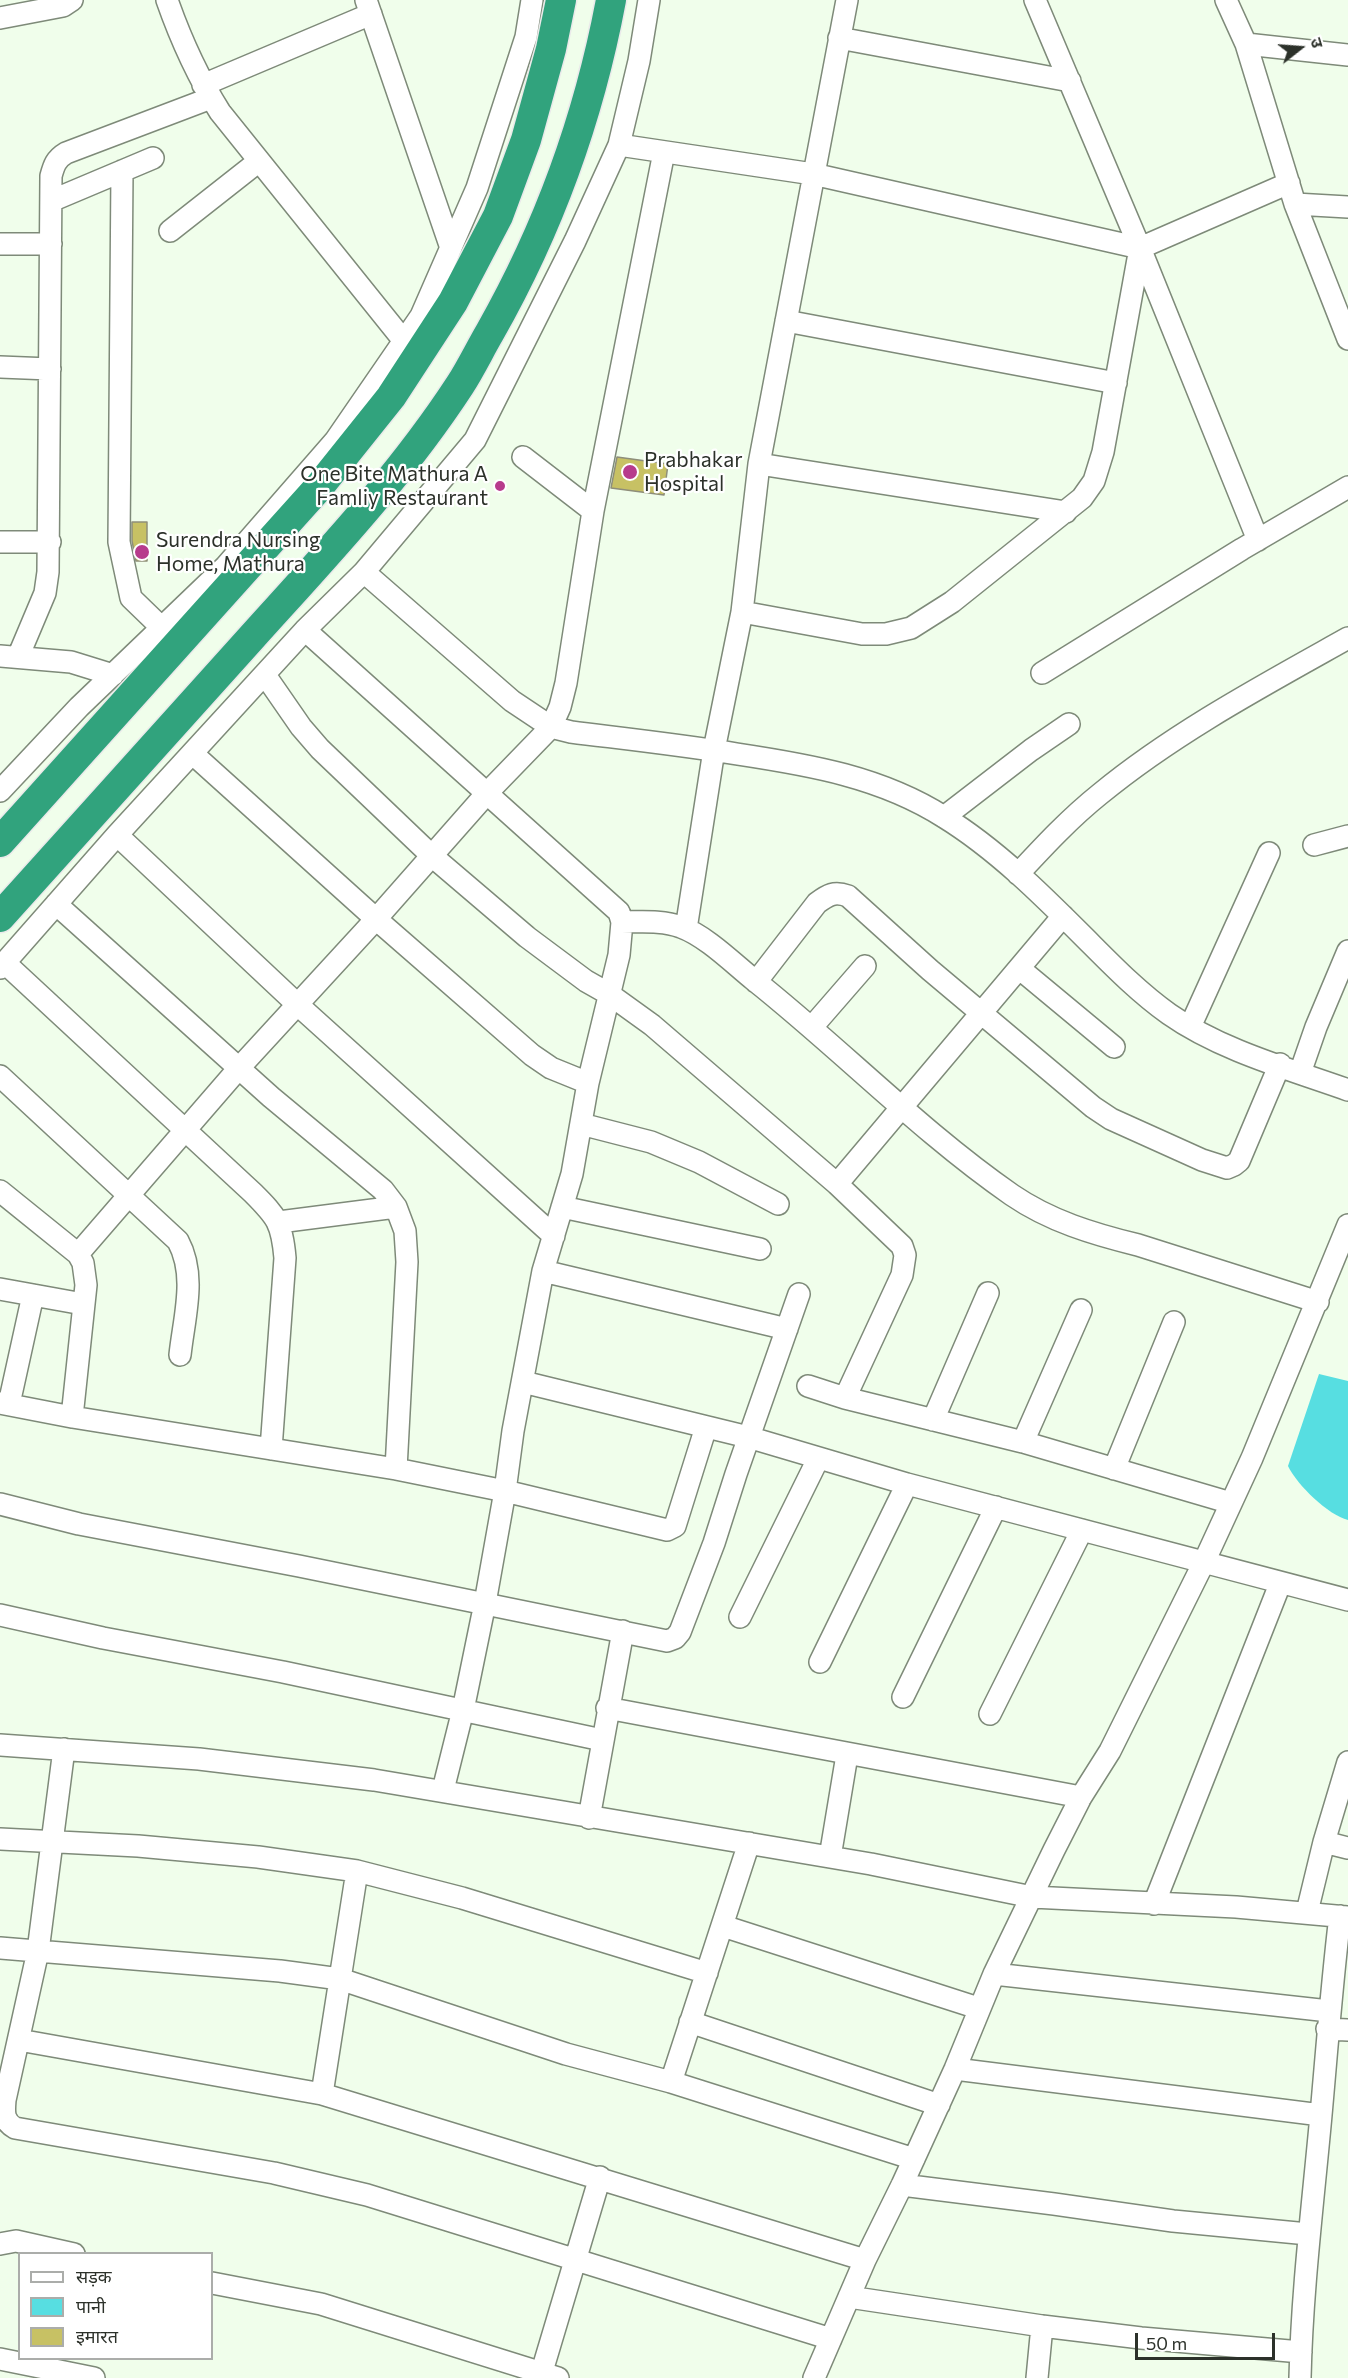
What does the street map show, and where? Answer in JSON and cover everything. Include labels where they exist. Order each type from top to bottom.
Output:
[{"type":"highway","points":[[0,842],[319,487],[397,387],[453,302],[498,216],[526,140],[551,49],[561,0]]},
{"type":"highway","points":[[0,917],[350,529],[409,458],[461,383],[519,281],[566,171],[587,99],[611,0]]},
{"type":"street","points":[[0,18],[63,6],[72,0]]},
{"type":"street","points":[[167,0],[189,57],[207,91],[259,161],[404,341]]},
{"type":"street","points":[[0,791],[79,707],[226,566],[335,441],[421,316],[477,188],[526,37],[532,0]]},
{"type":"street","points":[[272,1449],[285,1258],[284,1237],[279,1222],[253,1193],[2,966],[117,835],[305,630],[364,572],[475,440],[575,241],[619,145],[639,61],[649,0]]},
{"type":"street","points":[[686,929],[714,750],[742,612],[759,464],[846,0]]},
{"type":"street","points":[[1035,0],[1140,248],[1258,540]]},
{"type":"street","points":[[1226,0],[1246,45],[1295,204],[1347,335]]},
{"type":"street","points":[[113,675],[71,662],[9,657],[45,593],[50,542],[51,176],[58,158],[207,91],[368,7],[451,248]]},
{"type":"street","points":[[839,38],[1070,81]]},
{"type":"street","points":[[1246,45],[1348,55]]},
{"type":"street","points":[[619,145],[813,174],[1140,248],[1289,183]]},
{"type":"street","points":[[78,1254],[239,1068],[376,919],[488,792],[551,727],[560,707],[566,683],[593,512],[664,152]]},
{"type":"street","points":[[51,201],[153,158]]},
{"type":"street","points":[[170,231],[259,161]]},
{"type":"street","points":[[122,171],[119,542],[131,598],[162,628]]},
{"type":"street","points":[[1295,204],[1348,207]]},
{"type":"street","points":[[0,244],[51,244]]},
{"type":"street","points":[[742,612],[862,634],[886,634],[911,628],[952,602],[1082,498],[1094,481],[1103,452],[1140,248]]},
{"type":"street","points":[[786,321],[1116,383]]},
{"type":"street","points":[[0,367],[50,369]]},
{"type":"street","points":[[523,457],[593,512]]},
{"type":"street","points":[[759,464],[1066,512]]},
{"type":"street","points":[[1042,674],[1124,621],[1348,487]]},
{"type":"street","points":[[0,542],[50,542]]},
{"type":"street","points":[[364,572],[512,701],[551,727],[571,732],[792,762],[882,785],[944,817],[1018,874],[1144,994],[1169,1014],[1232,1047],[1348,1090]]},
{"type":"street","points":[[305,630],[619,912],[622,922],[619,955],[588,1083],[572,1174],[543,1271],[485,1603],[463,1710],[443,1790]]},
{"type":"street","points":[[1018,874],[1077,813],[1137,765],[1244,698],[1348,638]]},
{"type":"street","points":[[265,675],[301,727],[339,769],[432,856],[527,937],[586,981],[609,993],[690,1056],[837,1184],[902,1246],[905,1255],[902,1275],[844,1398]]},
{"type":"street","points":[[944,817],[1031,750],[1069,724]]},
{"type":"street","points":[[193,754],[376,919],[532,1055],[551,1068],[588,1083]]},
{"type":"street","points":[[117,835],[298,1005],[554,1236]]},
{"type":"street","points":[[1314,845],[1348,836]]},
{"type":"street","points":[[1190,1027],[1269,853]]},
{"type":"street","points":[[756,982],[817,903],[828,895],[838,892],[858,903],[930,970],[1093,1107],[1111,1119],[1227,1168],[1239,1161],[1280,1064]]},
{"type":"street","points":[[56,904],[239,1068],[383,1190],[396,1207],[405,1231],[407,1262],[396,1469]]},
{"type":"street","points":[[837,1184],[1063,916]]},
{"type":"street","points":[[622,922],[665,923],[686,929],[704,940],[812,1027],[903,1107],[994,1182],[1035,1209],[1057,1220],[1317,1302]]},
{"type":"street","points":[[1300,1073],[1348,951]]},
{"type":"street","points":[[812,1027],[865,966]]},
{"type":"street","points":[[1020,969],[1114,1047]]},
{"type":"street","points":[[0,1076],[130,1194],[178,1241],[186,1255],[189,1278],[180,1354]]},
{"type":"street","points":[[582,1124],[651,1142],[678,1153],[778,1204]]},
{"type":"street","points":[[0,1191],[78,1254],[85,1273],[72,1417]]},
{"type":"street","points":[[279,1222],[396,1207]]},
{"type":"street","points":[[562,1207],[760,1249]]},
{"type":"street","points":[[814,2378],[865,2260],[939,2105],[994,1974],[1081,1797],[1110,1751],[1204,1563],[1252,1458],[1348,1226]]},
{"type":"street","points":[[543,1271],[787,1329]]},
{"type":"street","points":[[0,1289],[83,1304]]},
{"type":"street","points":[[933,1420],[988,1293]]},
{"type":"street","points":[[0,1504],[79,1524],[667,1641],[675,1638],[680,1632],[714,1543],[748,1437],[799,1294]]},
{"type":"street","points":[[33,1295],[4,1403],[72,1417],[396,1469],[505,1491],[667,1530],[675,1526],[706,1427]]},
{"type":"street","points":[[1023,1442],[1081,1310]]},
{"type":"street","points":[[1114,1469],[1174,1323]]},
{"type":"street","points":[[523,1382],[748,1437],[907,1484],[1280,1584],[1348,1600]]},
{"type":"street","points":[[808,1386],[844,1398],[1023,1442],[1231,1503]]},
{"type":"street","points":[[740,1617],[818,1459]]},
{"type":"street","points":[[820,1662],[907,1484]]},
{"type":"street","points":[[903,1697],[996,1507]]},
{"type":"street","points":[[990,1714],[1082,1530]]},
{"type":"street","points":[[1154,1904],[1280,1584]]},
{"type":"street","points":[[0,1615],[602,1740]]},
{"type":"street","points":[[589,1818],[607,1708],[623,1632]]},
{"type":"street","points":[[607,1708],[796,1743],[847,1755],[1081,1797]]},
{"type":"street","points":[[0,1745],[149,1754],[302,1770],[443,1790],[589,1818],[830,1857],[1032,1897],[1344,1916],[1335,2024],[1321,2115],[1308,2234],[1300,2378]]},
{"type":"street","points":[[64,1749],[38,1951],[11,2049],[3,2128],[15,2128],[274,2173],[367,2195],[831,2339]]},
{"type":"street","points":[[830,1857],[847,1755]]},
{"type":"street","points":[[1307,1912],[1324,1842],[1348,1762]]},
{"type":"street","points":[[0,1839],[138,1846],[258,1857],[357,1872],[462,1898],[707,1973]]},
{"type":"street","points":[[1324,1842],[1348,1848]]},
{"type":"street","points":[[670,2082],[749,1843]]},
{"type":"street","points":[[322,2094],[357,1872]]},
{"type":"street","points":[[723,1926],[978,2008]]},
{"type":"street","points":[[0,1948],[280,1971],[340,1979],[566,2055],[670,2082],[914,2159]]},
{"type":"street","points":[[994,1974],[1335,2024]]},
{"type":"street","points":[[690,2022],[939,2105]]},
{"type":"street","points":[[11,2049],[322,2094],[600,2177],[865,2260]]},
{"type":"street","points":[[955,2069],[1321,2115]]},
{"type":"street","points":[[213,2283],[321,2304],[547,2376],[600,2177]]},
{"type":"street","points":[[902,2185],[1173,2221],[1308,2234]]},
{"type":"street","points":[[0,2244],[16,2241],[69,2252]]},
{"type":"street","points":[[849,2297],[1042,2326],[1300,2352]]},
{"type":"street","points":[[1037,2378],[1042,2326]]},
{"type":"street","points":[[0,2359],[94,2378]]},
{"type":"water","points":[[1319,1374],[1348,1381],[1348,1520],[1331,1512],[1314,1498],[1298,1482],[1288,1466]]},
{"type":"building","points":[[617,457],[668,464],[664,495],[611,488]]},
{"type":"building","points":[[132,522],[147,522],[147,561],[136,561],[132,541]]},
{"type":"place","name":"Prabhakar Hospital","points":[[630,472]]},
{"type":"place","name":"One Bite Mathura A Famliy Restaurant","points":[[500,486]]},
{"type":"place","name":"Surendra Nursing Home, Mathura","points":[[142,552]]}]
